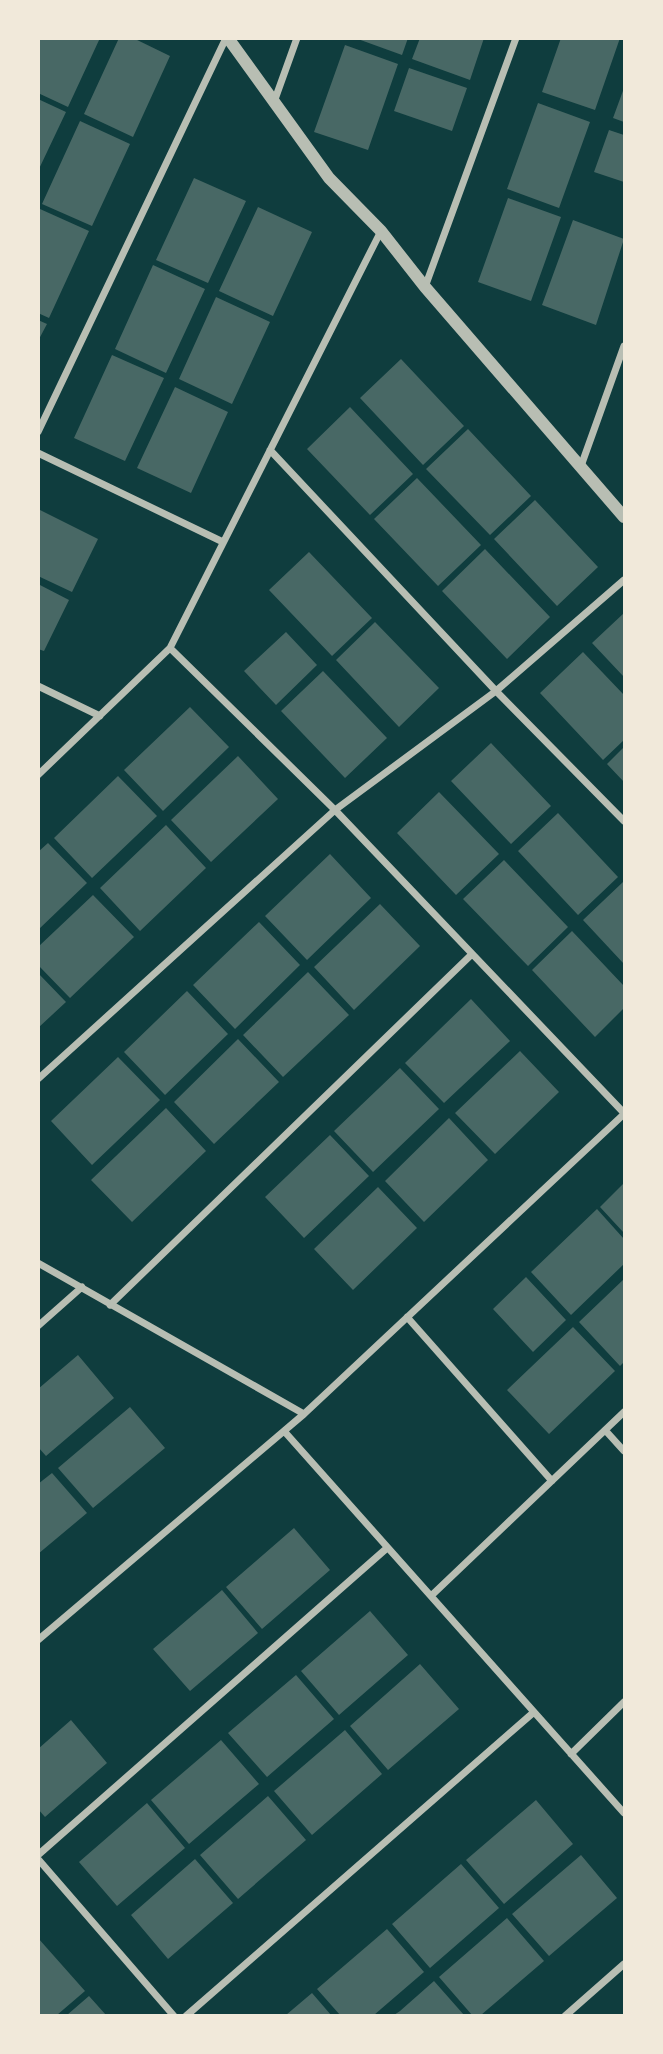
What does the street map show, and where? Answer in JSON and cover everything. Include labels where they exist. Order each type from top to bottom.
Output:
[{"type":"street","points":[[38,432],[227,38],[329,178],[381,231],[425,287],[625,517]]},
{"type":"street","points":[[274,103],[297,38]]},
{"type":"street","points":[[425,287],[516,38]]},
{"type":"street","points":[[38,775],[170,648],[381,231]]},
{"type":"street","points":[[581,466],[625,346]]},
{"type":"street","points":[[270,450],[496,691],[625,821]]},
{"type":"street","points":[[38,453],[223,542]]},
{"type":"street","points":[[38,1079],[335,810],[496,691],[625,580]]},
{"type":"street","points":[[38,1640],[304,1414],[625,1113],[471,956],[335,810],[170,648]]},
{"type":"street","points":[[38,686],[100,716]]},
{"type":"street","points":[[110,1306],[471,956]]},
{"type":"street","points":[[38,1263],[304,1414]]},
{"type":"street","points":[[38,1326],[82,1287]]},
{"type":"street","points":[[407,1317],[552,1481]]},
{"type":"street","points":[[431,1596],[625,1412]]},
{"type":"street","points":[[605,1430],[625,1451]]},
{"type":"street","points":[[284,1431],[625,1813]]},
{"type":"street","points":[[174,2015],[38,1857],[387,1548]]},
{"type":"street","points":[[571,1754],[625,1702]]},
{"type":"street","points":[[186,2015],[534,1712]]},
{"type":"street","points":[[565,2015],[625,1964]]},
{"type":"building","points":[[38,38],[100,38],[68,107],[38,93]]},
{"type":"building","points":[[119,38],[133,38],[170,56],[133,137],[84,114]]},
{"type":"building","points":[[355,38],[408,38],[402,55]]},
{"type":"building","points":[[420,38],[484,38],[470,80],[412,59]]},
{"type":"building","points":[[561,38],[620,38],[595,110],[542,92]]},
{"type":"building","points":[[345,45],[398,64],[368,150],[314,132]]},
{"type":"building","points":[[409,68],[467,88],[452,131],[394,111]]},
{"type":"building","points":[[624,88],[624,122],[613,118]]},
{"type":"building","points":[[38,99],[66,112],[38,171]]},
{"type":"building","points":[[538,103],[590,122],[559,208],[507,189]]},
{"type":"building","points":[[80,121],[130,144],[92,226],[42,204]]},
{"type":"building","points":[[609,130],[624,135],[624,182],[594,172]]},
{"type":"building","points":[[194,178],[246,201],[208,283],[156,260]]},
{"type":"building","points":[[508,198],[561,217],[531,301],[478,282]]},
{"type":"building","points":[[258,207],[312,232],[273,316],[219,291]]},
{"type":"building","points":[[40,209],[89,231],[49,318],[38,313]]},
{"type":"building","points":[[573,220],[624,239],[596,325],[542,305]]},
{"type":"building","points":[[153,265],[205,289],[166,373],[115,349]]},
{"type":"building","points":[[216,297],[270,322],[232,404],[179,379]]},
{"type":"building","points":[[38,320],[47,324],[38,341]]},
{"type":"building","points":[[112,355],[164,378],[125,461],[74,438]]},
{"type":"building","points":[[401,359],[464,426],[423,465],[360,398]]},
{"type":"building","points":[[175,387],[228,412],[191,493],[137,468]]},
{"type":"building","points":[[350,407],[413,474],[370,515],[307,449]]},
{"type":"building","points":[[468,429],[531,496],[490,535],[426,469]]},
{"type":"building","points":[[417,478],[481,545],[438,586],[374,519]]},
{"type":"building","points":[[535,500],[598,567],[557,606],[494,539]]},
{"type":"building","points":[[38,509],[98,539],[72,592],[38,576]]},
{"type":"building","points":[[485,549],[550,617],[507,659],[442,591]]},
{"type":"building","points":[[309,552],[372,618],[332,656],[269,590]]},
{"type":"building","points":[[38,584],[69,600],[44,651],[38,649]]},
{"type":"building","points":[[624,613],[624,677],[592,643]]},
{"type":"building","points":[[375,622],[439,688],[399,727],[336,660]]},
{"type":"building","points":[[286,632],[317,665],[276,705],[244,671]]},
{"type":"building","points":[[583,652],[624,695],[624,740],[603,760],[540,693]]},
{"type":"building","points":[[323,671],[387,738],[345,778],[281,711]]},
{"type":"building","points":[[190,707],[229,747],[163,811],[124,770]]},
{"type":"building","points":[[491,743],[551,806],[511,844],[451,781]]},
{"type":"building","points":[[624,747],[624,782],[607,764]]},
{"type":"building","points":[[238,756],[278,799],[211,862],[171,820]]},
{"type":"building","points":[[118,776],[157,816],[92,878],[54,838]]},
{"type":"building","points":[[439,792],[499,854],[456,895],[397,833]]},
{"type":"building","points":[[558,813],[618,877],[578,915],[518,851]]},
{"type":"building","points":[[166,825],[206,868],[140,931],[100,888]]},
{"type":"building","points":[[48,843],[87,883],[38,930],[38,852]]},
{"type":"building","points":[[330,854],[371,898],[307,960],[265,916]]},
{"type":"building","points":[[504,860],[568,927],[528,966],[463,899]]},
{"type":"building","points":[[623,882],[624,884],[624,964],[583,920]]},
{"type":"building","points":[[93,895],[134,937],[70,998],[38,965],[38,947]]},
{"type":"building","points":[[380,904],[420,946],[354,1010],[314,967]]},
{"type":"building","points":[[259,922],[300,965],[235,1029],[193,985]]},
{"type":"building","points":[[572,931],[624,986],[624,1008],[595,1037],[532,970]]},
{"type":"building","points":[[308,972],[349,1015],[283,1077],[243,1035]]},
{"type":"building","points":[[38,973],[66,1002],[38,1028]]},
{"type":"building","points":[[187,991],[228,1034],[165,1095],[124,1052]]},
{"type":"building","points":[[471,999],[510,1041],[444,1103],[405,1063]]},
{"type":"building","points":[[238,1039],[279,1082],[214,1144],[174,1102]]},
{"type":"building","points":[[520,1051],[559,1092],[495,1154],[455,1113]]},
{"type":"building","points":[[118,1057],[160,1100],[92,1165],[51,1121]]},
{"type":"building","points":[[400,1068],[439,1109],[373,1172],[334,1131]]},
{"type":"building","points":[[166,1108],[206,1151],[132,1222],[91,1180]]},
{"type":"building","points":[[449,1118],[488,1160],[424,1222],[385,1181]]},
{"type":"building","points":[[330,1135],[369,1176],[304,1238],[265,1197]]},
{"type":"building","points":[[624,1183],[624,1233],[600,1207]]},
{"type":"building","points":[[378,1187],[417,1228],[353,1290],[314,1249]]},
{"type":"building","points":[[597,1209],[624,1239],[624,1264],[571,1315],[531,1272]]},
{"type":"building","points":[[526,1277],[566,1320],[533,1352],[493,1309]]},
{"type":"building","points":[[624,1279],[624,1362],[620,1366],[579,1322]]},
{"type":"building","points":[[573,1327],[615,1371],[549,1434],[507,1390]]},
{"type":"building","points":[[78,1355],[114,1398],[46,1456],[38,1447],[38,1389]]},
{"type":"building","points":[[130,1407],[165,1448],[93,1508],[58,1468]]},
{"type":"building","points":[[52,1473],[87,1513],[38,1554],[38,1484]]},
{"type":"building","points":[[294,1528],[330,1570],[262,1629],[226,1587]]},
{"type":"building","points":[[222,1590],[258,1633],[190,1691],[153,1649]]},
{"type":"building","points":[[370,1611],[408,1655],[339,1715],[301,1671]]},
{"type":"building","points":[[420,1664],[459,1709],[388,1770],[350,1726]]},
{"type":"building","points":[[296,1675],[334,1719],[267,1777],[228,1733]]},
{"type":"building","points":[[71,1720],[107,1763],[45,1817],[38,1809],[38,1749]]},
{"type":"building","points":[[345,1730],[382,1774],[312,1835],[274,1791]]},
{"type":"building","points":[[221,1740],[259,1784],[189,1844],[151,1800]]},
{"type":"building","points":[[268,1796],[306,1840],[238,1899],[200,1855]]},
{"type":"building","points":[[536,1800],[573,1844],[504,1904],[466,1860]]},
{"type":"building","points":[[147,1803],[185,1848],[117,1906],[79,1862]]},
{"type":"building","points":[[581,1855],[617,1898],[549,1956],[512,1914]]},
{"type":"building","points":[[195,1859],[233,1903],[168,1959],[131,1915]]},
{"type":"building","points":[[461,1864],[499,1908],[430,1968],[392,1924]]},
{"type":"building","points":[[507,1918],[544,1961],[481,2015],[472,2015],[439,1977]]},
{"type":"building","points":[[387,1929],[424,1972],[374,2015],[340,2015],[317,1989]]},
{"type":"building","points":[[38,1938],[85,1991],[57,2015],[38,2015]]},
{"type":"building","points":[[434,1981],[464,2015],[394,2015],[400,2011]]},
{"type":"building","points":[[312,1993],[331,2015],[286,2015]]},
{"type":"building","points":[[89,1996],[106,2015],[67,2015]]}]
